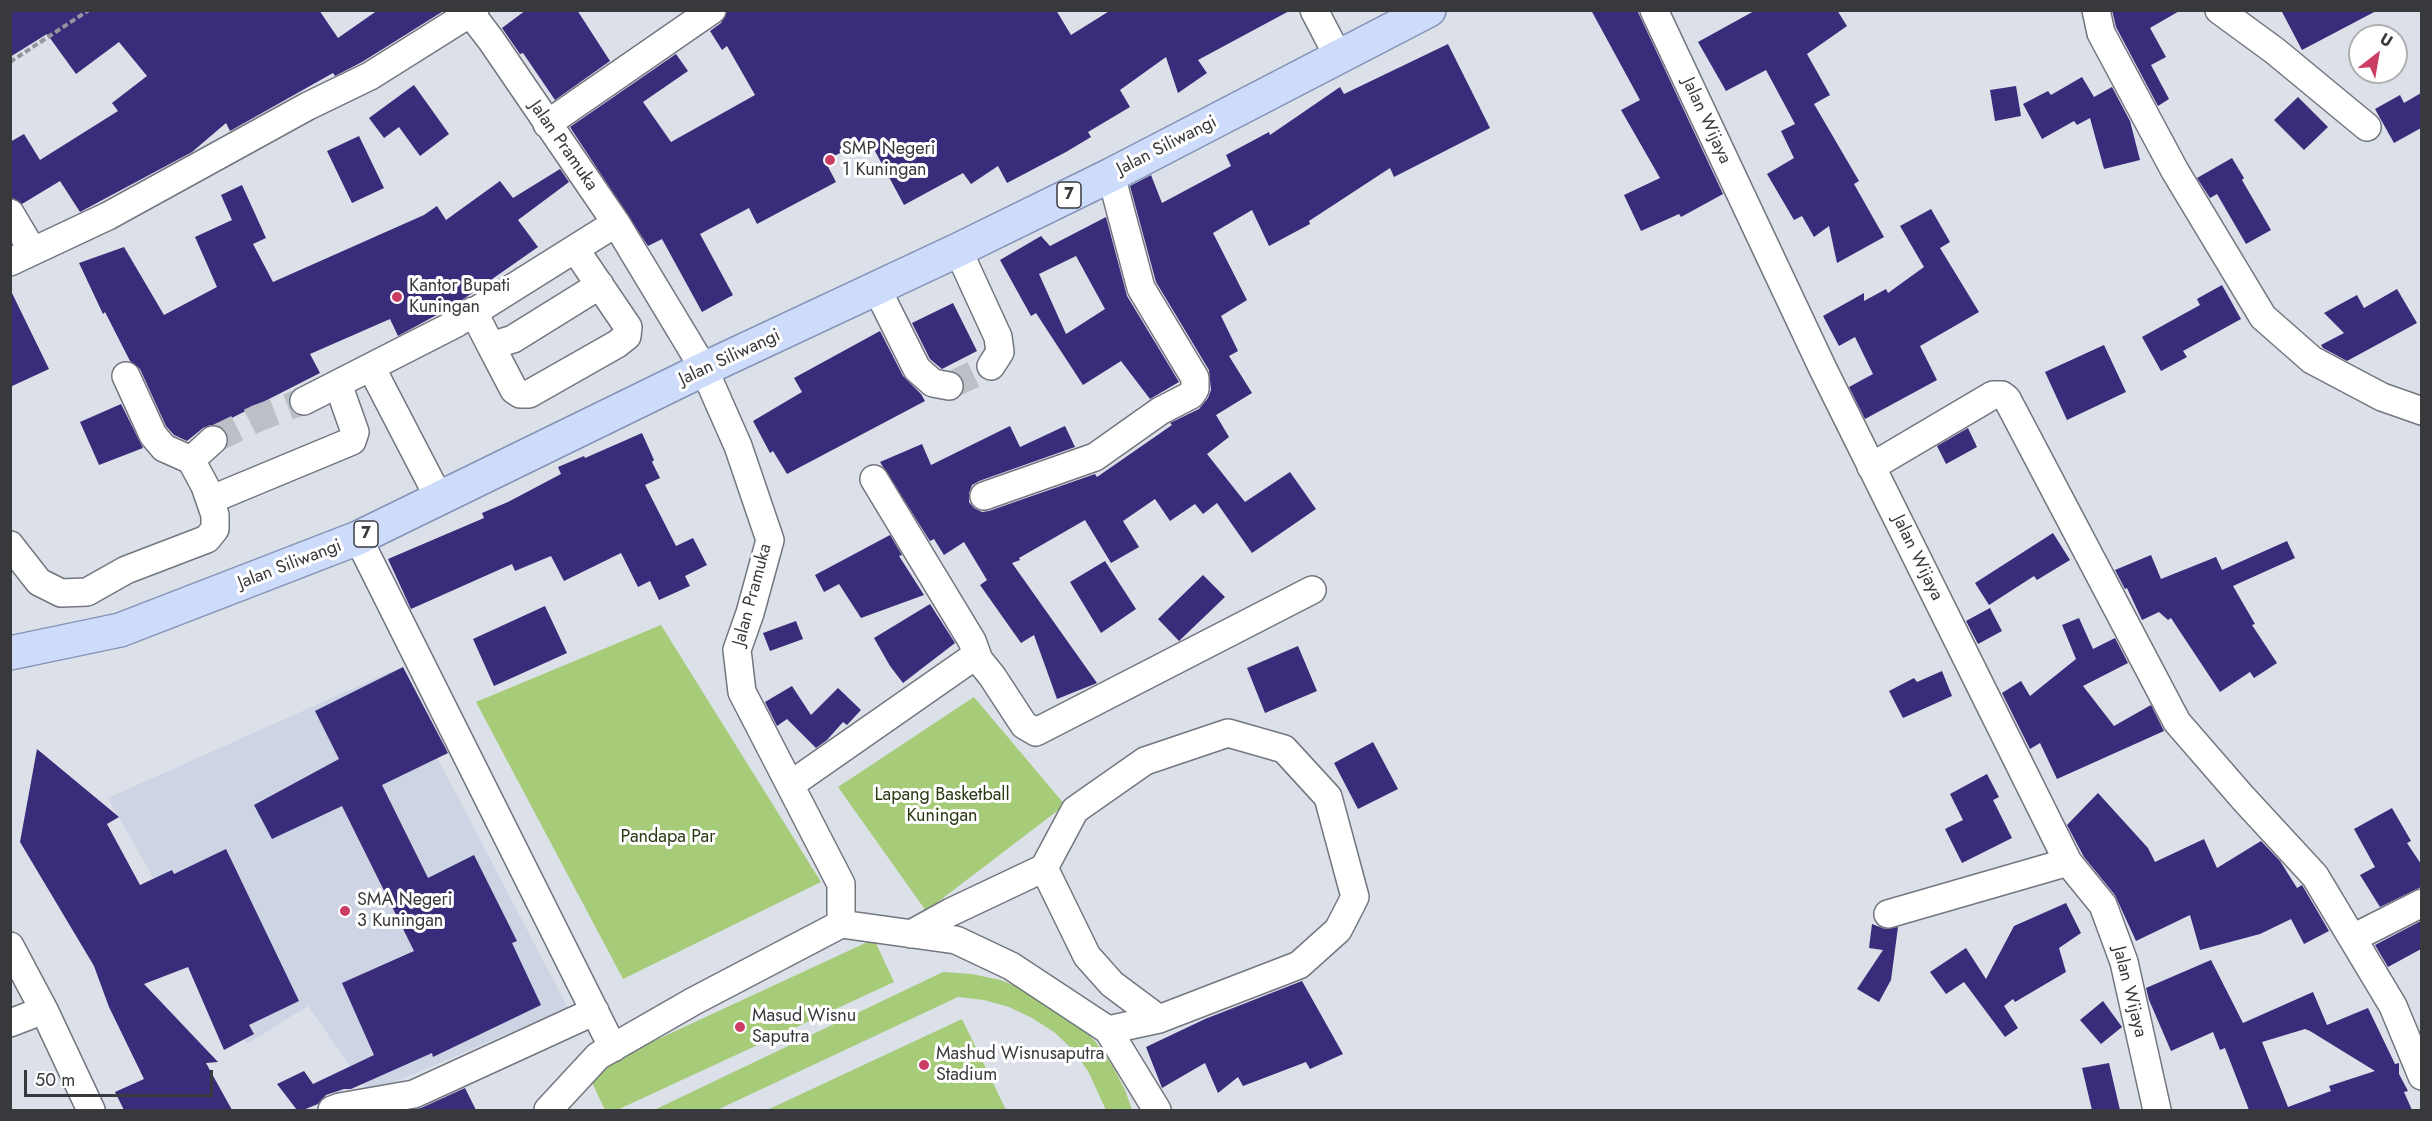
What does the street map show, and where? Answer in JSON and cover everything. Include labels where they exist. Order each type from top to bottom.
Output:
[{"type":"main road","name":"Jalan Siliwangi","points":[[10,653],[120,630],[358,538],[704,369],[877,289],[1111,175],[1429,10]]},
{"type":"street","points":[[547,124],[712,10]]},
{"type":"street","points":[[1314,10],[1339,58]]},
{"type":"street","name":"Jalan Wijaya","points":[[1654,10],[1823,369],[2068,862],[2103,905],[2124,962],[2157,1110]]},
{"type":"street","points":[[2096,10],[2101,33],[2169,161],[2263,317],[2312,360],[2382,397],[2421,411]]},
{"type":"street","points":[[10,213],[21,256],[108,216],[308,106],[370,76],[471,12]]},
{"type":"street","name":"Jalan Pramuka","points":[[471,12],[616,223],[704,369],[738,446],[770,540],[750,613],[737,650],[742,692],[841,884],[841,924]]},
{"type":"street","points":[[2237,14],[2275,51],[2367,127]]},
{"type":"street","points":[[984,496],[1095,457],[1160,411],[1191,395],[1195,389],[1195,378],[1141,288],[1111,175]]},
{"type":"street","points":[[304,401],[455,324],[616,223]]},
{"type":"street","points":[[473,311],[514,390],[519,394],[529,394],[617,344],[628,332],[628,327],[576,249]]},
{"type":"street","points":[[958,250],[998,337],[1000,352],[991,366]]},
{"type":"street","points":[[491,346],[522,333],[600,285]]},
{"type":"street","points":[[877,289],[917,369],[933,383],[949,386]]},
{"type":"street","points":[[371,367],[439,498]]},
{"type":"street","points":[[10,545],[39,582],[62,593],[87,592],[126,570],[207,539],[215,529],[215,515],[206,486],[191,460],[164,448],[153,435],[126,376]]},
{"type":"street","points":[[210,500],[351,441],[355,432],[338,384]]},
{"type":"street","points":[[1871,467],[1993,395],[2002,395],[2007,399],[2177,722],[2315,876],[2393,1006],[2421,1076]]},
{"type":"street","points":[[191,460],[213,440]]},
{"type":"street","points":[[874,479],[972,641],[979,660],[1024,725],[1036,732],[1312,590]]},
{"type":"street","points":[[358,538],[613,1048]]},
{"type":"street","points":[[790,785],[972,658],[979,660]]},
{"type":"street","points":[[911,934],[951,912],[1044,868],[1075,810],[1145,761],[1228,733],[1284,749],[1328,797],[1355,897],[1338,930],[1299,965],[1159,1019],[1108,1030]]},
{"type":"street","points":[[1888,914],[2068,862]]},
{"type":"street","points":[[1044,868],[1087,956],[1112,984],[1159,1019]]},
{"type":"street","points":[[2353,938],[2421,903]]},
{"type":"street","points":[[548,1110],[598,1056],[694,1001],[841,924],[956,940],[1011,966],[1108,1030],[1157,1110]]},
{"type":"street","points":[[10,946],[44,1010],[91,1110]]},
{"type":"street","points":[[10,1023],[44,1010]]},
{"type":"street","points":[[332,1110],[414,1094],[595,1011]]},
{"type":"path","points":[[10,62],[89,10]]},
{"type":"shaded area","name":"SMA Negeri 3 Kuningan","points":[[392,671],[568,1008],[369,1093],[308,1006],[247,1044],[108,798]]},
{"type":"green space","name":"Pandapa Par","points":[[661,625],[821,882],[623,979],[476,702]]},
{"type":"green space","name":"Lapang Basketball Kuningan","points":[[974,697],[1065,805],[926,911],[838,787]]},
{"type":"green space","name":"Masud Wisnu Saputra","points":[[874,939],[894,982],[617,1110],[605,1110],[587,1072]]},
{"type":"green space","points":[[943,972],[972,974],[1000,980],[1027,990],[1075,1021],[1095,1041],[1112,1065],[1132,1110],[1106,1110],[1088,1071],[1073,1050],[1054,1032],[1009,1007],[984,1000],[958,997],[717,1110],[654,1110]]},
{"type":"green space","name":"Mashud Wisnusaputra Stadium","points":[[962,1019],[1006,1110],[767,1110]]},
{"type":"building","points":[[10,10],[319,10],[338,38],[378,10],[445,10],[362,62],[335,76],[333,73],[230,131],[226,123],[192,152],[80,212],[60,181],[22,204],[10,197],[10,142],[24,134],[40,160],[118,111],[112,103],[147,76],[119,42],[76,74],[47,34],[10,57]]},
{"type":"building","points":[[526,10],[577,10],[610,61],[555,100],[523,53],[520,54],[502,28]]},
{"type":"building","points":[[727,10],[1056,10],[1071,35],[1111,10],[1291,10],[1198,60],[1207,73],[1178,93],[1166,57],[1120,90],[1130,107],[1088,132],[1091,137],[1007,183],[998,166],[971,184],[963,173],[904,205],[868,138],[825,161],[836,182],[757,224],[749,208],[700,234],[733,295],[702,312],[662,239],[648,246],[570,127],[676,54],[688,71],[643,102],[671,142],[755,95],[727,46],[722,50],[710,31],[721,23]]},
{"type":"building","points":[[1591,10],[1637,10],[1723,194],[1681,217],[1679,214],[1641,231],[1624,195],[1660,178],[1621,110],[1640,100]]},
{"type":"building","points":[[1756,10],[1837,10],[1847,26],[1807,54],[1830,95],[1814,104],[1859,181],[1854,184],[1884,237],[1837,263],[1829,226],[1814,237],[1802,216],[1794,220],[1767,174],[1794,158],[1781,131],[1795,124],[1766,70],[1726,91],[1698,42]]},
{"type":"building","points":[[2112,10],[2181,10],[2150,28],[2166,57],[2151,65],[2169,99],[2158,106],[2116,27]]},
{"type":"building","points":[[2281,10],[2378,10],[2348,24],[2302,50]]},
{"type":"building","points":[[1448,44],[1490,128],[1394,177],[1390,168],[1309,221],[1310,224],[1269,246],[1252,210],[1213,233],[1247,300],[1221,316],[1238,351],[1229,356],[1252,393],[1216,415],[1229,437],[1207,454],[1245,502],[1290,472],[1316,509],[1252,553],[1217,503],[1203,514],[1195,504],[1170,521],[1155,499],[1123,521],[1139,547],[1111,563],[1085,520],[1012,563],[1097,683],[1057,699],[1034,635],[1021,643],[980,585],[987,580],[964,542],[944,555],[934,539],[930,541],[880,462],[922,444],[931,465],[1010,426],[1020,447],[1065,426],[1075,447],[972,485],[969,502],[982,512],[989,511],[1095,474],[1097,477],[1172,425],[1170,423],[1199,409],[1211,390],[1209,370],[1156,282],[1130,186],[1151,175],[1162,203],[1231,166],[1226,155],[1269,132],[1270,135],[1340,87],[1344,94]]},
{"type":"building","points":[[2082,77],[2094,97],[2112,87],[2130,121],[2140,160],[2104,169],[2090,118],[2077,125],[2074,121],[2042,139],[2023,104],[2048,91],[2051,95]]},
{"type":"building","points":[[414,85],[449,134],[420,156],[399,127],[384,138],[369,118]]},
{"type":"building","points":[[2016,86],[2021,116],[1995,121],[1990,90]]},
{"type":"building","points":[[2421,93],[2421,128],[2394,143],[2375,109],[2400,95],[2404,103]]},
{"type":"building","points":[[2298,97],[2328,127],[2304,150],[2274,120]]},
{"type":"building","points":[[359,136],[384,188],[352,203],[327,151]]},
{"type":"building","points":[[2232,158],[2271,230],[2246,244],[2217,194],[2210,198],[2197,178]]},
{"type":"building","points":[[560,169],[569,182],[518,220],[538,247],[455,305],[398,336],[390,319],[310,354],[320,373],[218,425],[203,428],[187,441],[174,435],[166,426],[140,369],[130,361],[105,312],[103,314],[79,263],[124,247],[164,315],[217,287],[195,237],[232,220],[221,195],[242,185],[266,238],[253,244],[273,282],[424,215],[437,206],[446,220],[500,181],[513,198]]},
{"type":"building","points":[[1931,209],[1950,242],[1940,248],[1979,312],[1920,346],[1937,380],[1865,419],[1849,387],[1873,374],[1855,337],[1839,346],[1823,316],[1864,293],[1864,301],[1886,289],[1888,293],[1924,267],[1900,226]]},
{"type":"building","points":[[1106,217],[1127,296],[1179,382],[1150,399],[1121,361],[1083,385],[1036,313],[1031,316],[1000,260],[1041,236],[1050,246]],"holes":[[[1076,256],[1105,309],[1066,334],[1039,274]]]},
{"type":"building","points":[[2222,285],[2241,319],[2183,351],[2187,357],[2161,371],[2142,337],[2200,305],[2197,299]]},
{"type":"building","points":[[10,289],[49,369],[10,387]]},
{"type":"building","points":[[2397,289],[2417,323],[2347,361],[2323,348],[2321,345],[2344,333],[2324,313],[2357,295],[2364,308]]},
{"type":"building","points":[[953,303],[977,351],[942,369],[930,359],[912,323]]},
{"type":"building","points":[[880,331],[903,376],[925,401],[787,474],[773,451],[770,453],[753,421],[802,392],[794,378]]},
{"type":"building","points":[[2104,345],[2126,392],[2067,420],[2045,372]]},
{"type":"building","points":[[121,404],[143,448],[99,465],[80,422]]},
{"type":"building","points":[[1968,428],[1977,447],[1946,464],[1937,446]]},
{"type":"building","points":[[642,433],[660,478],[645,485],[676,546],[693,538],[707,565],[685,576],[690,586],[659,600],[650,581],[638,587],[621,553],[564,581],[551,556],[515,571],[512,564],[411,609],[388,559],[484,518],[482,513],[561,474],[558,467]]},
{"type":"building","points":[[2053,533],[2070,560],[2037,580],[2034,576],[1989,605],[1975,583]]},
{"type":"building","points":[[890,535],[902,555],[899,556],[924,595],[861,618],[839,584],[824,592],[815,575]]},
{"type":"building","points":[[2287,541],[2295,558],[2233,586],[2255,624],[2252,625],[2277,663],[2254,678],[2250,672],[2220,692],[2171,618],[2168,620],[2159,612],[2142,620],[2127,588],[2125,589],[2115,570],[2151,555],[2161,579],[2216,557],[2222,570]]},
{"type":"building","points":[[1105,561],[1136,609],[1101,633],[1070,582]]},
{"type":"building","points":[[1203,575],[1225,597],[1179,641],[1158,619]]},
{"type":"building","points":[[930,604],[955,643],[903,683],[874,638]]},
{"type":"building","points":[[545,606],[567,653],[494,686],[473,639]]},
{"type":"building","points":[[1990,608],[2002,631],[1978,644],[1966,621]]},
{"type":"building","points":[[2079,618],[2093,649],[2115,638],[2128,663],[2083,686],[2114,726],[2151,705],[2164,731],[2057,779],[2040,743],[2030,749],[2002,693],[2021,681],[2030,696],[2076,659],[2062,625]]},
{"type":"building","points":[[796,621],[803,639],[770,651],[763,633]]},
{"type":"building","points":[[1298,646],[1317,691],[1265,713],[1247,668]]},
{"type":"building","points":[[403,667],[448,753],[382,785],[428,878],[474,855],[517,941],[512,943],[541,1005],[433,1057],[432,1053],[351,1089],[326,1095],[318,1104],[297,1110],[277,1084],[304,1071],[313,1084],[374,1055],[342,983],[414,951],[342,806],[272,839],[254,805],[339,759],[315,711]]},
{"type":"building","points":[[1942,671],[1952,696],[1903,718],[1889,691],[1914,678],[1917,682]]},
{"type":"building","points":[[792,686],[811,715],[838,688],[861,710],[847,725],[843,722],[827,740],[816,748],[787,719],[777,726],[765,702]]},
{"type":"building","points":[[1373,742],[1398,789],[1358,809],[1334,763]]},
{"type":"building","points":[[37,749],[119,817],[107,824],[140,885],[172,870],[174,874],[226,849],[299,1001],[249,1025],[254,1034],[224,1050],[188,967],[144,984],[218,1062],[206,1063],[232,1110],[124,1110],[115,1092],[144,1079],[109,1007],[94,966],[20,842]]},
{"type":"building","points":[[1987,774],[1999,797],[1993,800],[2012,838],[1962,863],[1945,829],[1963,820],[1950,794]]},
{"type":"building","points":[[2098,793],[2148,848],[2155,862],[2204,839],[2217,868],[2261,841],[2280,861],[2297,888],[2302,885],[2329,931],[2304,944],[2291,919],[2260,934],[2200,950],[2190,915],[2136,941],[2115,895],[2084,857],[2067,825]]},
{"type":"building","points":[[2392,808],[2411,841],[2407,843],[2421,864],[2421,887],[2380,907],[2360,875],[2375,867],[2354,829]]},
{"type":"building","points":[[2066,903],[2081,933],[2059,948],[2066,972],[2015,1002],[2013,999],[2004,1006],[2018,1028],[2005,1037],[1964,982],[1946,994],[1930,972],[1966,948],[1986,979],[2014,926]]},
{"type":"building","points":[[2421,921],[2421,949],[2388,967],[2375,945]]},
{"type":"building","points":[[1872,924],[1885,929],[1898,927],[1891,980],[1879,1002],[1857,989],[1883,950],[1869,948]]},
{"type":"building","points":[[2211,960],[2243,1023],[2313,992],[2327,1025],[2368,1008],[2395,1064],[2399,1063],[2399,1074],[2408,1091],[2404,1092],[2412,1110],[2249,1110],[2225,1048],[2220,1050],[2213,1032],[2171,1051],[2146,988]],"holes":[[[2305,1029],[2375,1071],[2329,1086],[2331,1091],[2288,1107],[2262,1042]]]},
{"type":"building","points":[[1302,981],[1343,1054],[1310,1069],[1306,1062],[1243,1086],[1238,1077],[1218,1093],[1205,1063],[1162,1088],[1146,1047],[1205,1019]]},
{"type":"building","points":[[2103,1001],[2122,1027],[2101,1044],[2080,1020]]},
{"type":"building","points":[[2109,1063],[2120,1110],[2092,1110],[2082,1068]]},
{"type":"building","points":[[465,1088],[476,1110],[411,1110],[421,1108]]},
{"type":"tunnel","points":[[949,386],[991,366]]},
{"type":"tunnel","points":[[213,440],[258,418],[304,401]]},
{"type":"place","name":"SMP Negeri 1 Kuningan","points":[[830,160]]},
{"type":"place","name":"Kantor Bupati Kuningan","points":[[397,297]]},
{"type":"place","name":"SMA Negeri 3 Kuningan","points":[[345,911]]},
{"type":"place","name":"Masud Wisnu Saputra","points":[[740,1027]]},
{"type":"place","name":"Mashud Wisnusaputra Stadium","points":[[924,1065]]}]
